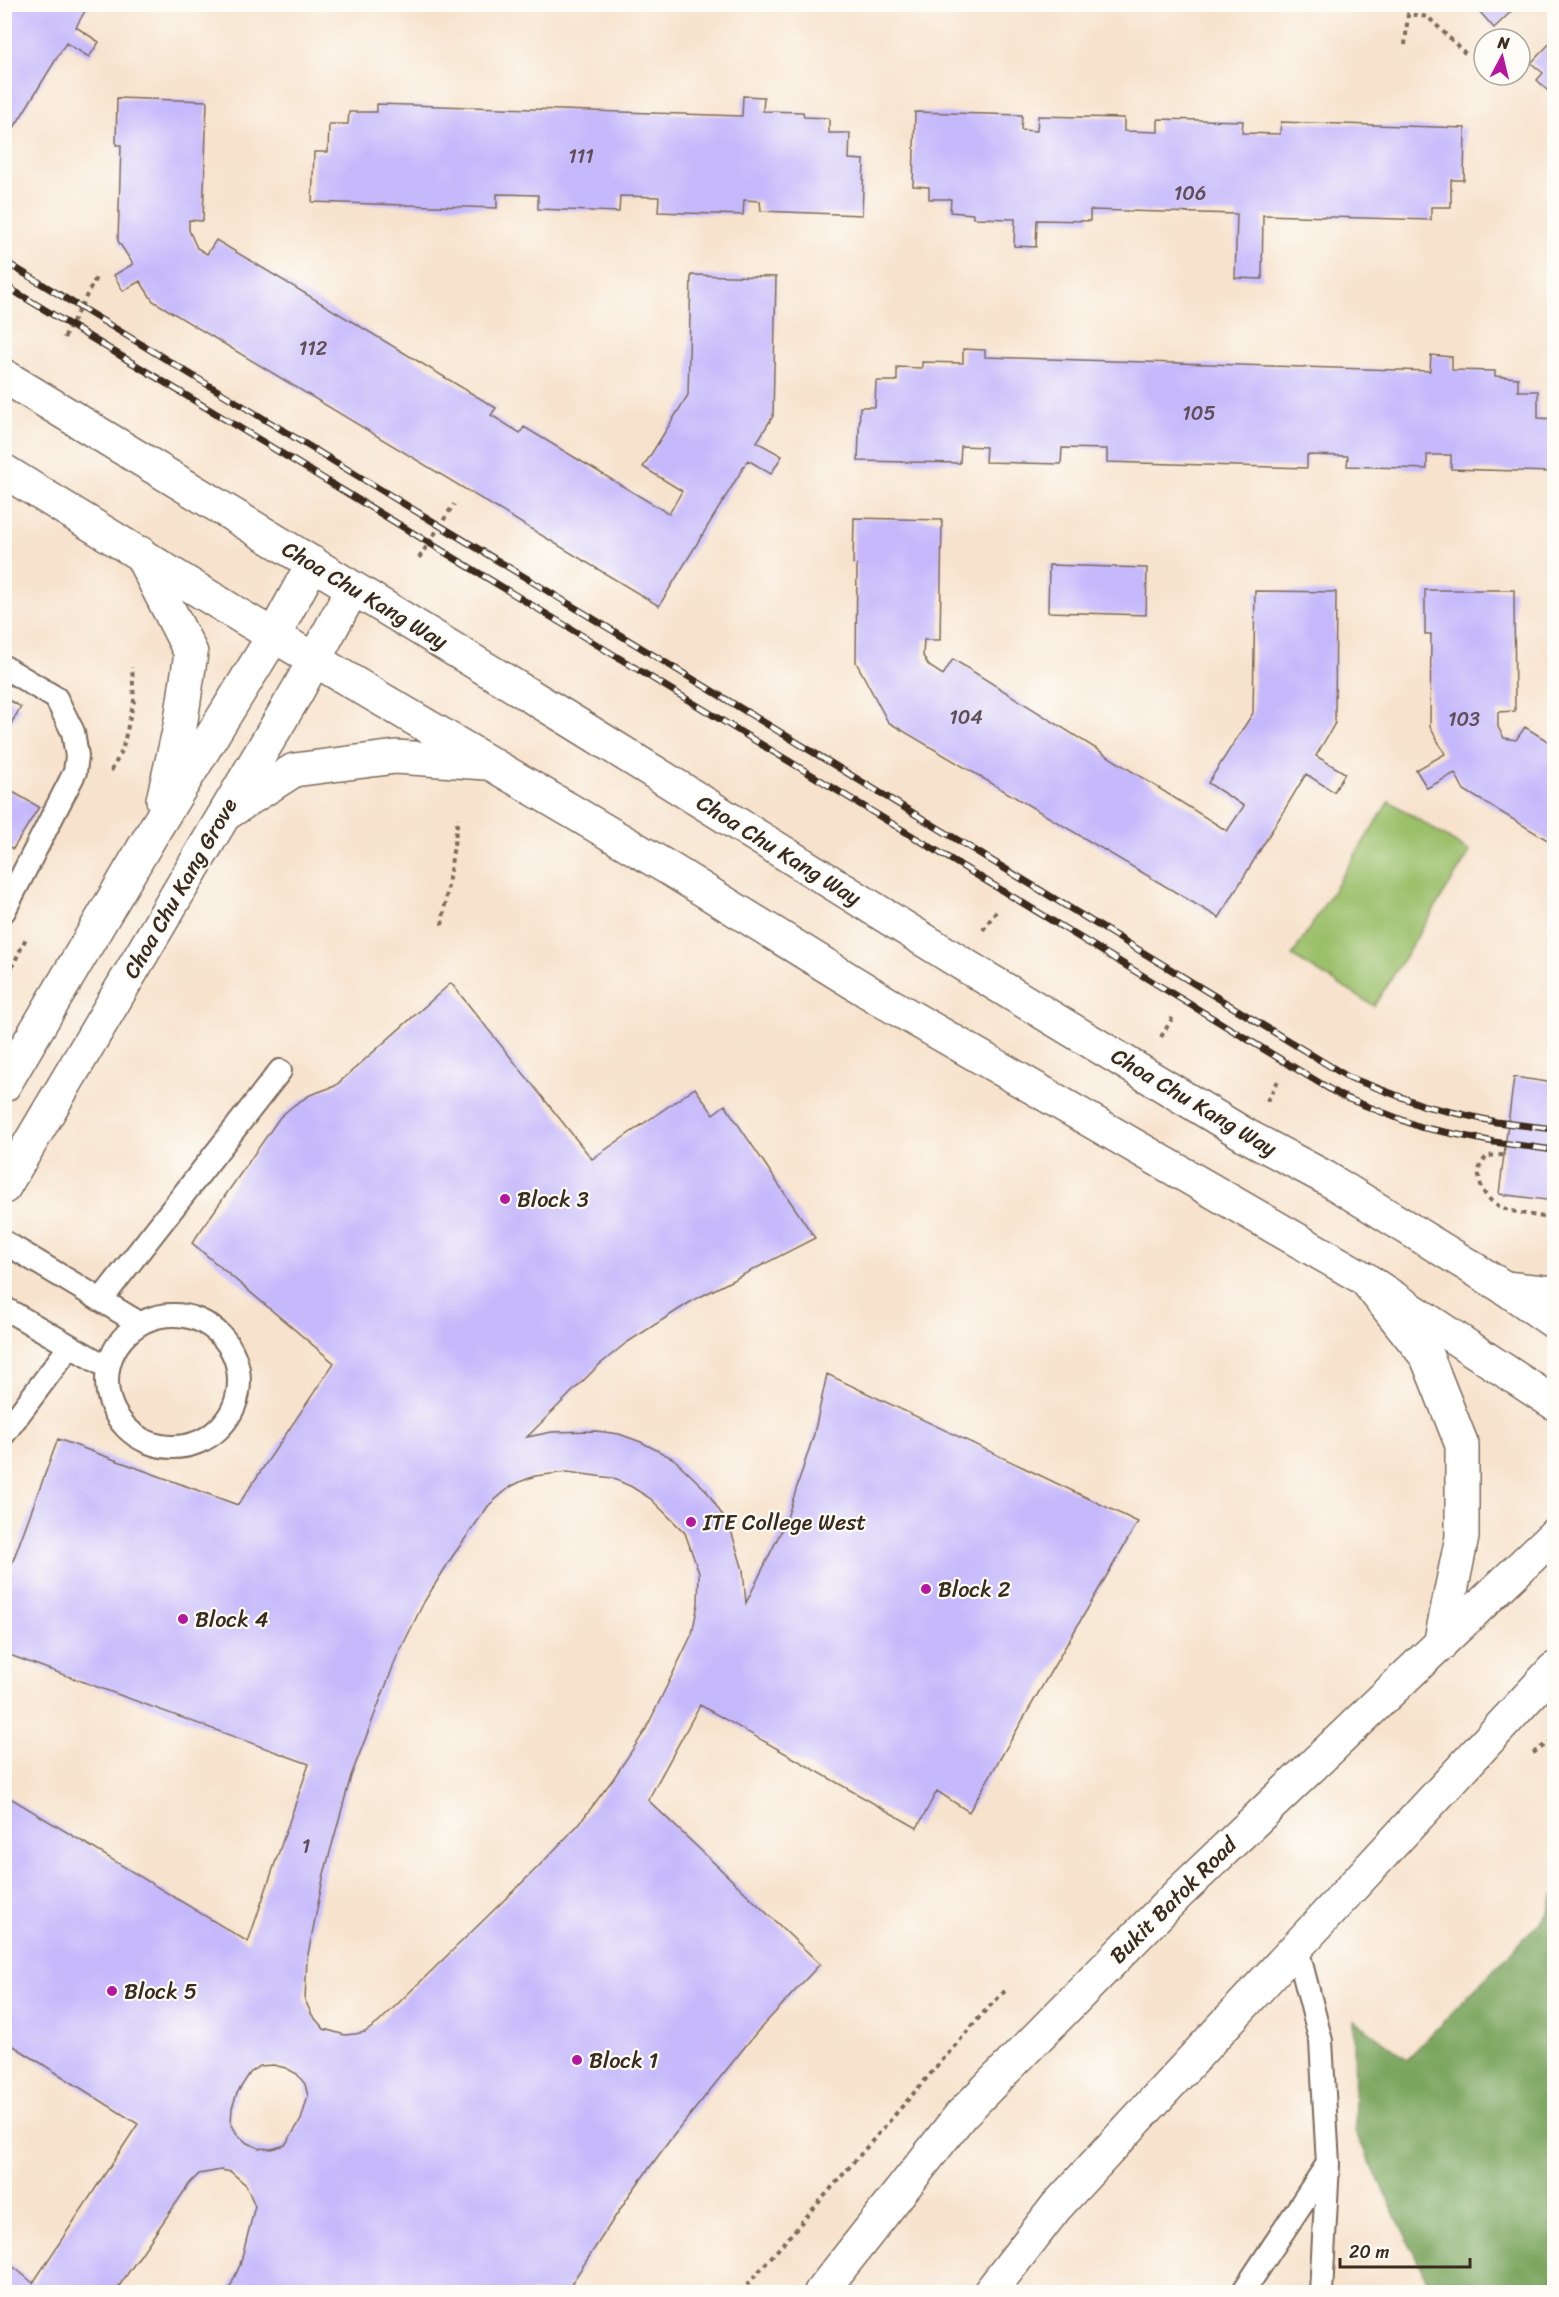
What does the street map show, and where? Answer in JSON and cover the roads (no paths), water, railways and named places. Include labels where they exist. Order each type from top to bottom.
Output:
[{"type":"main road","name":"Choa Chu Kang Way","points":[[4,376],[961,963],[1248,1136],[1326,1178],[1505,1288],[1554,1322]]},
{"type":"main road","points":[[4,471],[315,660],[494,764],[885,1002],[1365,1279],[1554,1403]]},
{"type":"main road","points":[[140,553],[191,653],[180,727],[156,827]]},
{"type":"main road","points":[[4,1085],[156,827],[274,635],[312,563]]},
{"type":"main road","name":"Choa Chu Kang Grove","points":[[4,1187],[315,660],[353,588]]},
{"type":"main road","points":[[221,817],[294,770],[396,757],[494,764]]},
{"type":"main road","points":[[1365,1279],[1428,1358],[1462,1445],[1462,1537],[1440,1645]]},
{"type":"main road","points":[[1505,1288],[1554,1293]]},
{"type":"main road","name":"Bukit Batok Road","points":[[821,2292],[960,2116],[1179,1892],[1554,1534]]},
{"type":"main road","points":[[990,2292],[1056,2207],[1554,1669]]},
{"type":"lane","points":[[4,667],[56,698],[73,732],[76,756],[75,772],[4,910]]},
{"type":"lane","points":[[101,1300],[280,1071]]},
{"type":"lane","points":[[4,1242],[139,1323]]},
{"type":"lane","points":[[4,1308],[107,1367]]},
{"type":"lane","points":[[166,1314],[193,1317],[218,1330],[235,1352],[241,1380],[235,1407],[219,1430],[195,1444],[167,1447],[140,1439],[119,1420],[108,1395],[107,1367],[118,1342],[139,1323],[166,1314]]},
{"type":"lane","points":[[4,1434],[70,1346]]},
{"type":"lane","points":[[1297,1948],[1321,2041],[1328,2164],[1321,2292]]},
{"type":"lane","points":[[1243,2292],[1328,2164]]},
{"type":"railway","points":[[4,261],[1348,1077],[1425,1106],[1496,1122],[1554,1129]]},
{"type":"railway","points":[[4,285],[1341,1096],[1420,1127],[1494,1142],[1554,1150]]},
{"type":"place","name":"Block 3","points":[[505,1199]]},
{"type":"place","name":"ITE College West","points":[[691,1522]]},
{"type":"place","name":"Block 2","points":[[926,1589]]},
{"type":"place","name":"Block 4","points":[[183,1619]]},
{"type":"place","name":"Block 5","points":[[112,1991]]},
{"type":"place","name":"Block 1","points":[[577,2060]]}]
